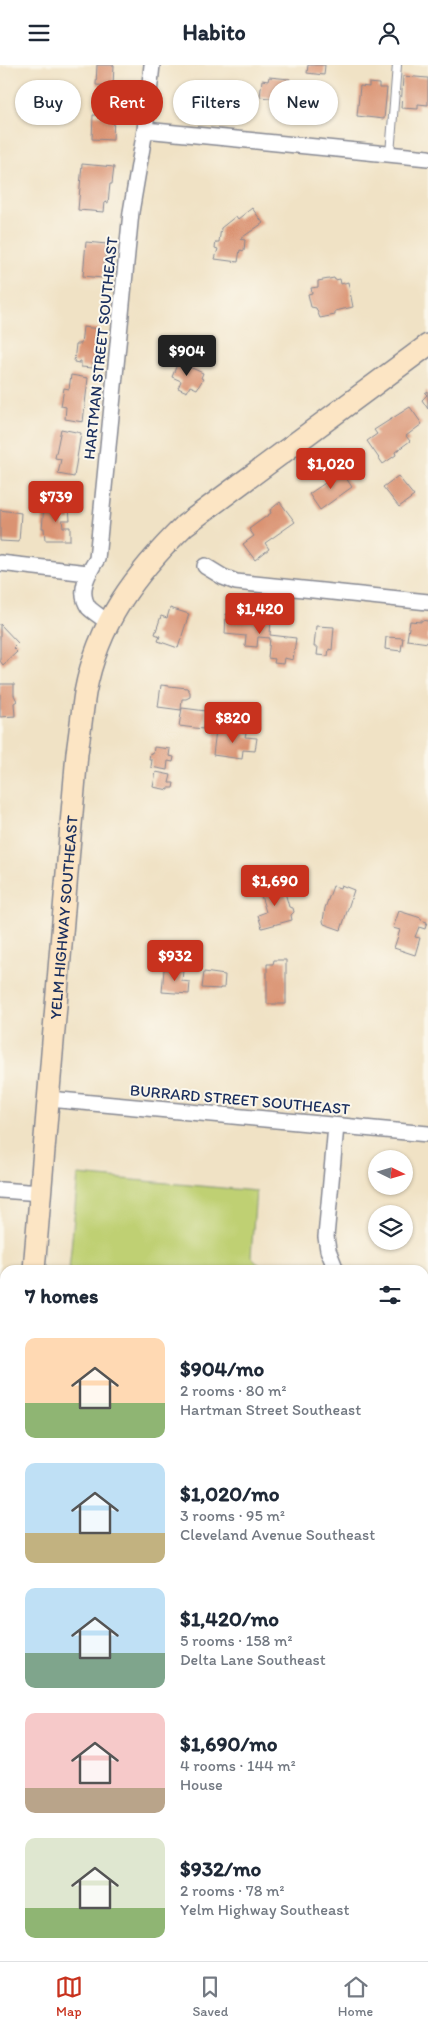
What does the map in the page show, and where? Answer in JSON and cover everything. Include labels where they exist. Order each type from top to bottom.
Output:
[{"type":"main road","name":"YELM HIGHWAY SOUTHEAST","points":[[34,1265],[77,753],[86,692],[96,654],[108,623],[120,601],[137,577],[155,555],[185,525],[428,345]]},
{"type":"street","name":"HARTMAN STREET SOUTHEAST","points":[[108,623],[90,608],[84,599],[84,586],[88,573],[97,559],[131,213],[152,65]]},
{"type":"street","points":[[144,130],[428,158]]},
{"type":"street","points":[[0,563],[88,573]]},
{"type":"street","points":[[205,566],[223,577],[236,582],[428,602]]},
{"type":"street","name":"BURRARD STREET SOUTHEAST","points":[[49,1099],[428,1134]]},
{"type":"street","points":[[334,1265],[328,1250],[326,1237],[336,1126]]},
{"type":"street","points":[[0,1190],[41,1193]]},
{"type":"lane","points":[[390,154],[397,65]]},
{"type":"green space","points":[[78,1175],[256,1191],[251,1256],[260,1265],[69,1265]]},
{"type":"building","points":[[97,65],[114,65],[113,80],[96,80]]},
{"type":"building","points":[[308,65],[325,65],[324,75],[307,73]]},
{"type":"building","points":[[403,76],[428,78],[428,105],[418,104],[418,109],[401,108]]},
{"type":"building","points":[[269,77],[290,79],[269,80],[269,98],[260,97],[262,80],[268,81]]},
{"type":"building","points":[[369,83],[379,84],[379,88],[387,88],[384,119],[357,116],[360,86],[369,87]]},
{"type":"building","points":[[93,125],[114,125],[113,140],[92,139]]},
{"type":"building","points":[[82,164],[114,167],[108,203],[105,202],[104,212],[78,210]]},
{"type":"building","points":[[252,208],[263,223],[240,239],[245,240],[244,251],[240,250],[238,262],[215,259],[218,249],[215,248],[216,242],[219,242],[221,228],[236,216],[238,219]]},
{"type":"building","points":[[86,242],[107,244],[102,278],[83,276]]},
{"type":"building","points":[[334,278],[335,280],[340,279],[341,284],[348,282],[353,307],[335,311],[335,315],[320,318],[316,308],[311,307],[308,294],[312,293],[311,288],[318,287],[318,281]]},
{"type":"building","points":[[83,327],[99,329],[97,363],[93,363],[93,368],[81,367],[81,361],[79,363],[74,362],[76,344],[81,344]]},
{"type":"building","points":[[178,362],[203,373],[201,378],[203,379],[197,389],[190,386],[187,392],[178,388],[181,381],[172,377]]},
{"type":"building","points":[[71,375],[88,378],[83,422],[65,419],[66,407],[61,406],[64,388],[69,389]]},
{"type":"building","points":[[428,391],[428,409],[422,400]]},
{"type":"building","points":[[410,407],[422,424],[406,436],[410,441],[395,452],[396,455],[383,464],[367,441],[377,434],[374,430]]},
{"type":"building","points":[[61,429],[81,433],[74,477],[58,474],[61,459],[55,458]]},
{"type":"building","points":[[340,469],[352,487],[320,510],[309,494],[331,479],[329,476]]},
{"type":"building","points":[[398,476],[414,496],[399,507],[383,487]]},
{"type":"building","points":[[280,502],[295,522],[265,543],[269,549],[255,560],[243,544],[254,536],[249,529],[271,513],[270,510]]},
{"type":"building","points":[[44,507],[69,507],[70,520],[62,520],[63,527],[70,527],[70,540],[45,540],[44,528],[42,528]]},
{"type":"building","points":[[0,510],[21,513],[19,542],[0,541]]},
{"type":"building","points":[[170,608],[189,614],[178,648],[158,641],[160,636],[155,634],[161,616],[167,618]]},
{"type":"building","points":[[238,612],[259,614],[259,617],[271,618],[270,635],[296,638],[293,660],[284,658],[283,664],[274,663],[275,659],[268,658],[270,638],[258,637],[257,647],[245,646],[246,636],[225,634],[226,614],[237,615]]},
{"type":"building","points":[[421,620],[428,621],[428,643],[407,640],[410,621],[421,622]]},
{"type":"building","points":[[0,624],[18,643],[13,648],[17,652],[3,665],[0,661]]},
{"type":"building","points":[[316,626],[334,627],[332,650],[329,649],[328,656],[317,655],[318,647],[314,647]]},
{"type":"building","points":[[386,637],[403,638],[401,651],[385,649]]},
{"type":"building","points":[[0,684],[14,684],[14,695],[17,701],[14,703],[15,716],[0,717]]},
{"type":"building","points":[[161,685],[187,688],[190,692],[190,697],[182,699],[181,710],[158,707]]},
{"type":"building","points":[[182,708],[206,711],[203,729],[179,726]]},
{"type":"building","points":[[216,730],[246,733],[245,737],[257,738],[255,751],[243,750],[242,759],[213,755]]},
{"type":"building","points":[[154,747],[170,749],[169,756],[174,757],[173,762],[168,761],[167,770],[151,767],[150,753],[153,754]]},
{"type":"building","points":[[156,772],[171,775],[169,783],[174,783],[173,788],[169,788],[169,790],[153,787]]},
{"type":"building","points":[[283,885],[289,907],[293,908],[292,920],[262,928],[258,915],[266,912],[260,892]]},
{"type":"building","points":[[341,885],[354,890],[341,930],[324,924],[323,921],[325,908],[333,886],[340,888]]},
{"type":"building","points":[[399,911],[421,918],[421,920],[427,922],[425,929],[419,927],[415,937],[420,938],[415,955],[394,948],[400,930],[393,928]]},
{"type":"building","points":[[274,960],[286,960],[286,1004],[267,1004],[267,964],[273,964]]},
{"type":"building","points":[[164,969],[183,970],[182,981],[190,982],[189,994],[162,992]]},
{"type":"building","points":[[204,972],[225,975],[224,988],[202,988]]}]
